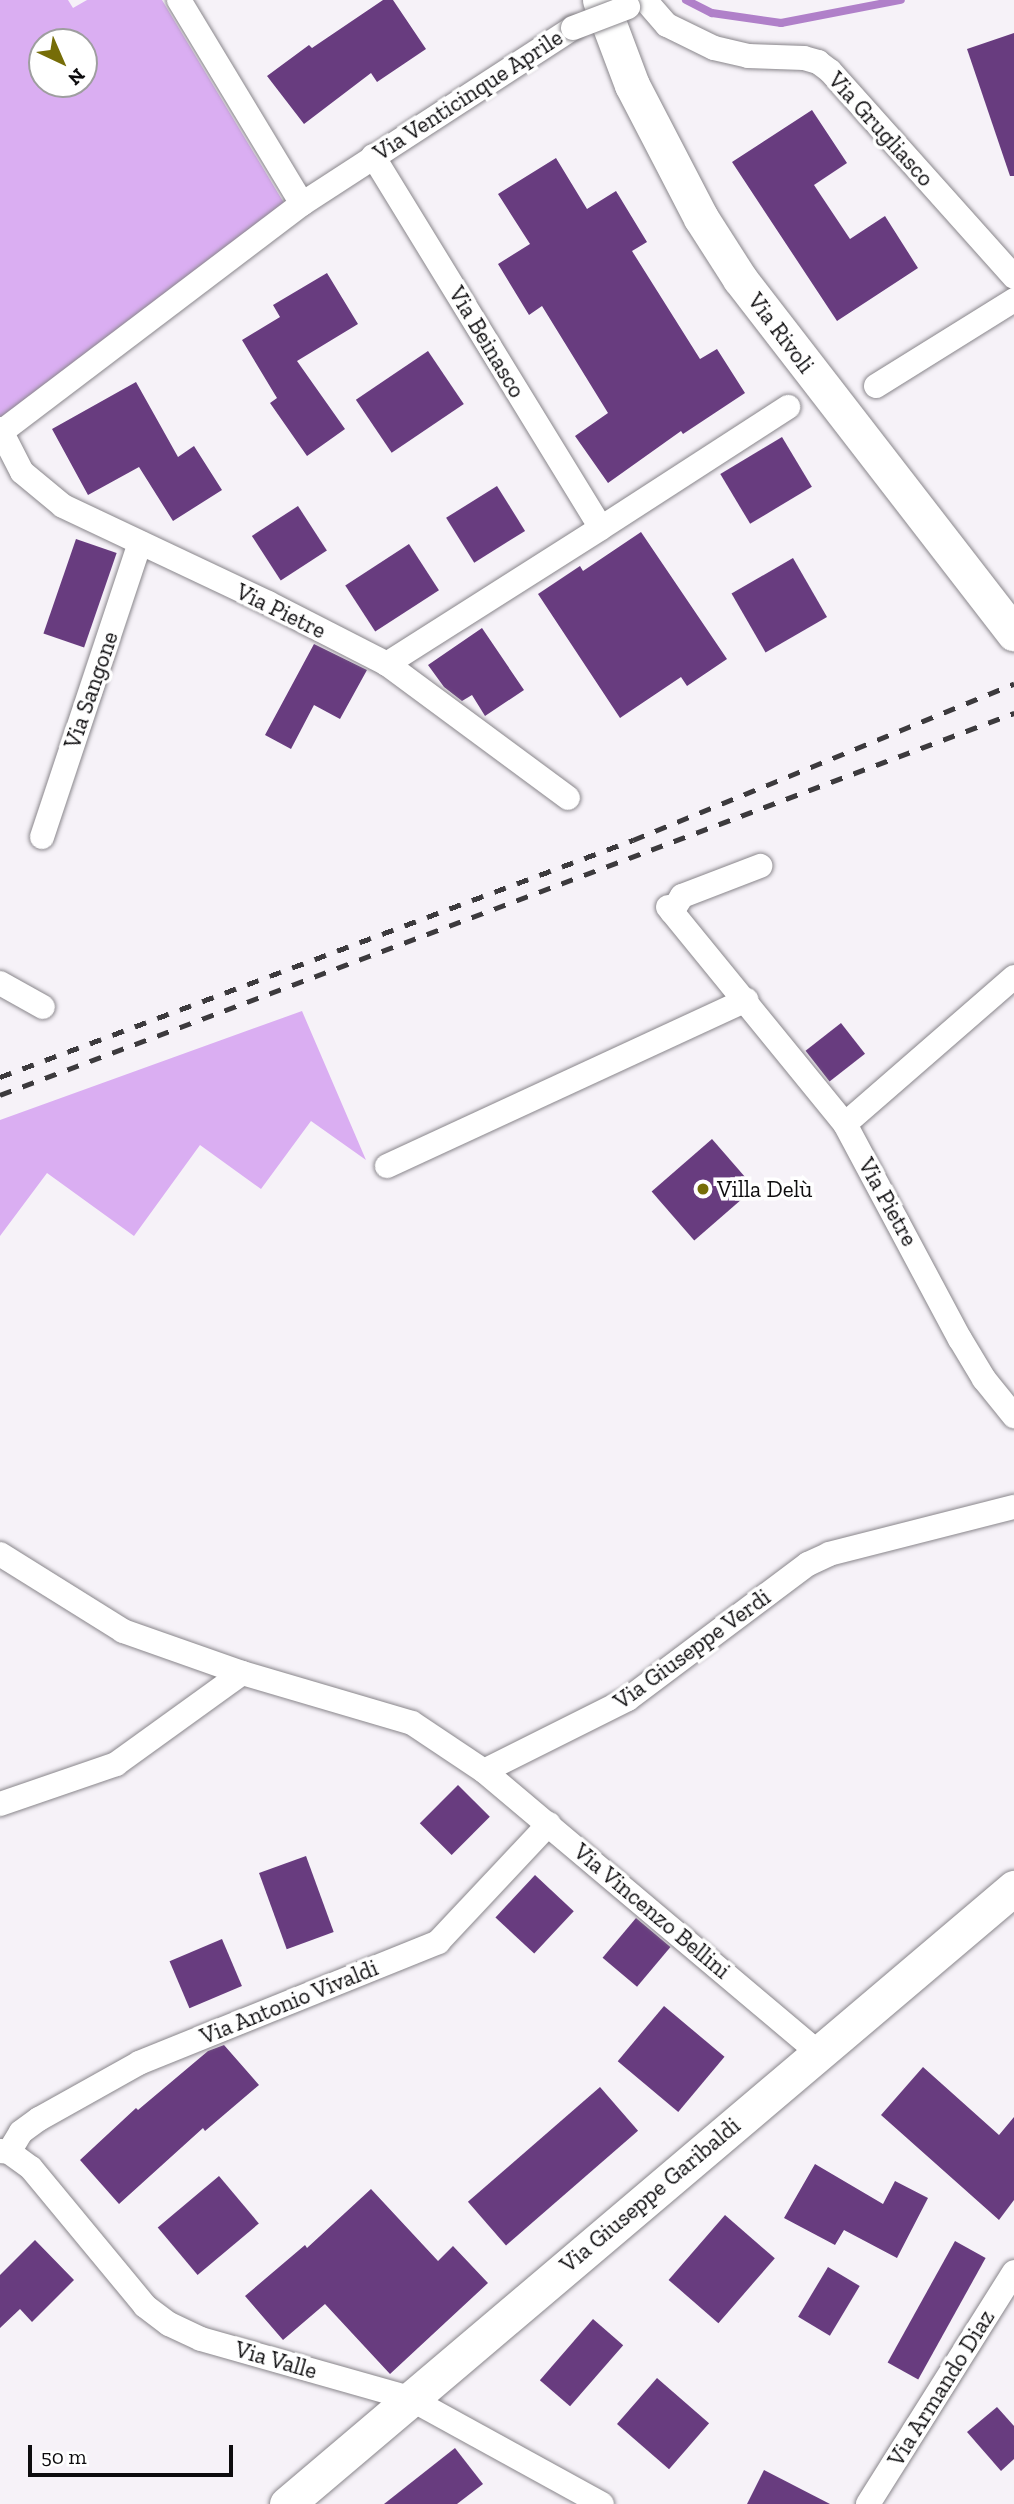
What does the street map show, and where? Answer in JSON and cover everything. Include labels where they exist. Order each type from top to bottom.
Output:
[{"type":"street","points":[[179,0],[302,204]]},
{"type":"street","name":"Via Venticinque Aprile","points":[[1,432],[302,204],[573,28],[629,2]]},
{"type":"street","name":"Via Grugliasco","points":[[629,2],[667,25],[714,48],[748,56],[804,58],[818,62],[839,81],[1014,278]]},
{"type":"street","name":"Via Rivoli","points":[[629,2],[632,85],[701,218],[733,269],[1014,634]]},
{"type":"street","name":"Via Beinasco","points":[[373,156],[601,528]]},
{"type":"street","points":[[876,386],[1014,300]]},
{"type":"street","points":[[387,664],[788,407]]},
{"type":"street","name":"Via Pietre","points":[[1,432],[22,472],[63,506],[387,664],[568,798]]},
{"type":"street","name":"Via Sangone","points":[[42,837],[140,543]]},
{"type":"street","name":"Via Pietre","points":[[760,866],[682,896],[670,909],[845,1125],[960,1339],[984,1379],[1014,1416]]},
{"type":"street","points":[[845,1125],[1014,977]]},
{"type":"street","points":[[0,983],[43,1007]]},
{"type":"street","points":[[387,1166],[746,1000]]},
{"type":"street","name":"Via Giuseppe Verdi","points":[[484,1771],[628,1699],[808,1564],[829,1554],[1014,1507]]},
{"type":"street","points":[[0,1554],[123,1631],[242,1673],[412,1723],[484,1771]]},
{"type":"street","points":[[0,1804],[116,1764],[242,1673]]},
{"type":"street","name":"Via Vincenzo Bellini","points":[[484,1771],[818,2052]]},
{"type":"street","name":"Via Antonio Vivaldi","points":[[3,2146],[39,2119],[139,2063],[438,1942],[549,1824]]},
{"type":"street","name":"Via Giuseppe Garibaldi","points":[[287,2504],[1014,1888]]},
{"type":"street","name":"Via Valle","points":[[3,2146],[31,2168],[145,2306],[169,2324],[201,2339],[409,2398],[602,2504]]},
{"type":"street","name":"Via Armando Diaz","points":[[868,2504],[1014,2272]]},
{"type":"shaded area","points":[[0,0],[68,0],[73,8],[87,0],[162,0],[290,213],[0,429]]},
{"type":"shaded area","points":[[302,1011],[366,1160],[311,1121],[261,1189],[200,1145],[134,1236],[47,1173],[0,1236],[0,1120]]},
{"type":"building","points":[[383,0],[393,0],[426,49],[377,82],[371,73],[304,124],[267,76],[309,45],[312,48]]},
{"type":"building","points":[[1014,33],[1014,176],[1010,176],[967,49]]},
{"type":"building","points":[[812,110],[847,163],[814,185],[850,239],[885,216],[918,268],[837,321],[732,162]]},
{"type":"building","points":[[556,158],[587,209],[616,191],[647,242],[632,251],[700,359],[717,349],[745,393],[683,434],[681,431],[608,483],[575,436],[608,413],[542,306],[529,315],[498,264],[530,244],[498,194]]},
{"type":"building","points":[[327,273],[358,324],[297,361],[345,429],[307,456],[270,403],[277,398],[242,340],[280,317],[273,305]]},
{"type":"building","points":[[428,351],[464,404],[392,453],[356,400]]},
{"type":"building","points":[[136,382],[178,457],[194,446],[222,490],[173,521],[139,467],[88,495],[52,429]]},
{"type":"building","points":[[782,437],[812,487],[750,524],[720,474]]},
{"type":"building","points":[[497,486],[525,531],[474,563],[446,518]]},
{"type":"building","points":[[298,506],[327,550],[281,580],[252,536]]},
{"type":"building","points":[[641,532],[727,659],[687,686],[681,677],[620,718],[538,594],[580,566],[583,571]]},
{"type":"building","points":[[76,539],[117,553],[84,648],[43,634]]},
{"type":"building","points":[[409,544],[439,590],[375,632],[345,585]]},
{"type":"building","points":[[793,558],[827,617],[766,652],[732,594]]},
{"type":"building","points":[[482,628],[524,690],[485,716],[472,695],[462,701],[444,687],[428,665]]},
{"type":"building","points":[[314,644],[367,670],[340,719],[314,705],[291,749],[265,735]]},
{"type":"building","points":[[841,1023],[865,1054],[830,1081],[806,1051]]},
{"type":"building","name":"Villa Delù","points":[[712,1139],[755,1188],[694,1241],[652,1191]]},
{"type":"building","points":[[458,1785],[490,1817],[452,1855],[420,1823]]},
{"type":"building","points":[[306,1856],[334,1932],[287,1949],[259,1873]]},
{"type":"building","points":[[535,1875],[574,1911],[534,1954],[495,1917]]},
{"type":"building","points":[[636,1918],[670,1947],[637,1987],[603,1958]]},
{"type":"building","points":[[222,1939],[242,1986],[189,2008],[170,1961]]},
{"type":"building","points":[[664,2006],[725,2057],[678,2112],[618,2061]]},
{"type":"building","points":[[224,2045],[259,2085],[205,2131],[203,2128],[119,2204],[80,2160],[136,2108],[138,2110],[208,2051]]},
{"type":"building","points":[[923,2067],[999,2135],[1014,2117],[1014,2200],[999,2220],[881,2115]]},
{"type":"building","points":[[600,2087],[638,2131],[506,2246],[468,2202]]},
{"type":"building","points":[[815,2164],[883,2204],[895,2181],[928,2198],[897,2258],[844,2230],[835,2245],[784,2218]]},
{"type":"building","points":[[219,2176],[259,2223],[198,2275],[158,2227]]},
{"type":"building","points":[[371,2189],[438,2261],[453,2246],[488,2283],[390,2374],[325,2304],[283,2340],[245,2296],[305,2245],[307,2248]]},
{"type":"building","points":[[725,2215],[775,2258],[718,2323],[669,2280]]},
{"type":"building","points":[[35,2240],[74,2280],[32,2322],[20,2309],[0,2328],[0,2275]]},
{"type":"building","points":[[955,2241],[986,2258],[918,2380],[888,2363]]},
{"type":"building","points":[[828,2267],[860,2286],[830,2336],[798,2317]]},
{"type":"building","points":[[593,2319],[623,2345],[570,2406],[540,2380]]},
{"type":"building","points":[[657,2378],[709,2423],[669,2469],[617,2424]]},
{"type":"building","points":[[997,2407],[1014,2426],[1014,2459],[1001,2471],[967,2432]]},
{"type":"building","points":[[455,2448],[483,2484],[457,2504],[384,2504]]},
{"type":"building","points":[[764,2470],[830,2504],[747,2504]]},
{"type":"waterway","points":[[686,0],[712,13],[781,23],[901,0]]},
{"type":"railway","points":[[0,1077],[633,840],[1014,684]]},
{"type":"railway","points":[[0,1095],[1014,713]]},
{"type":"place","name":"Villa Delù","points":[[703,1189]]}]
